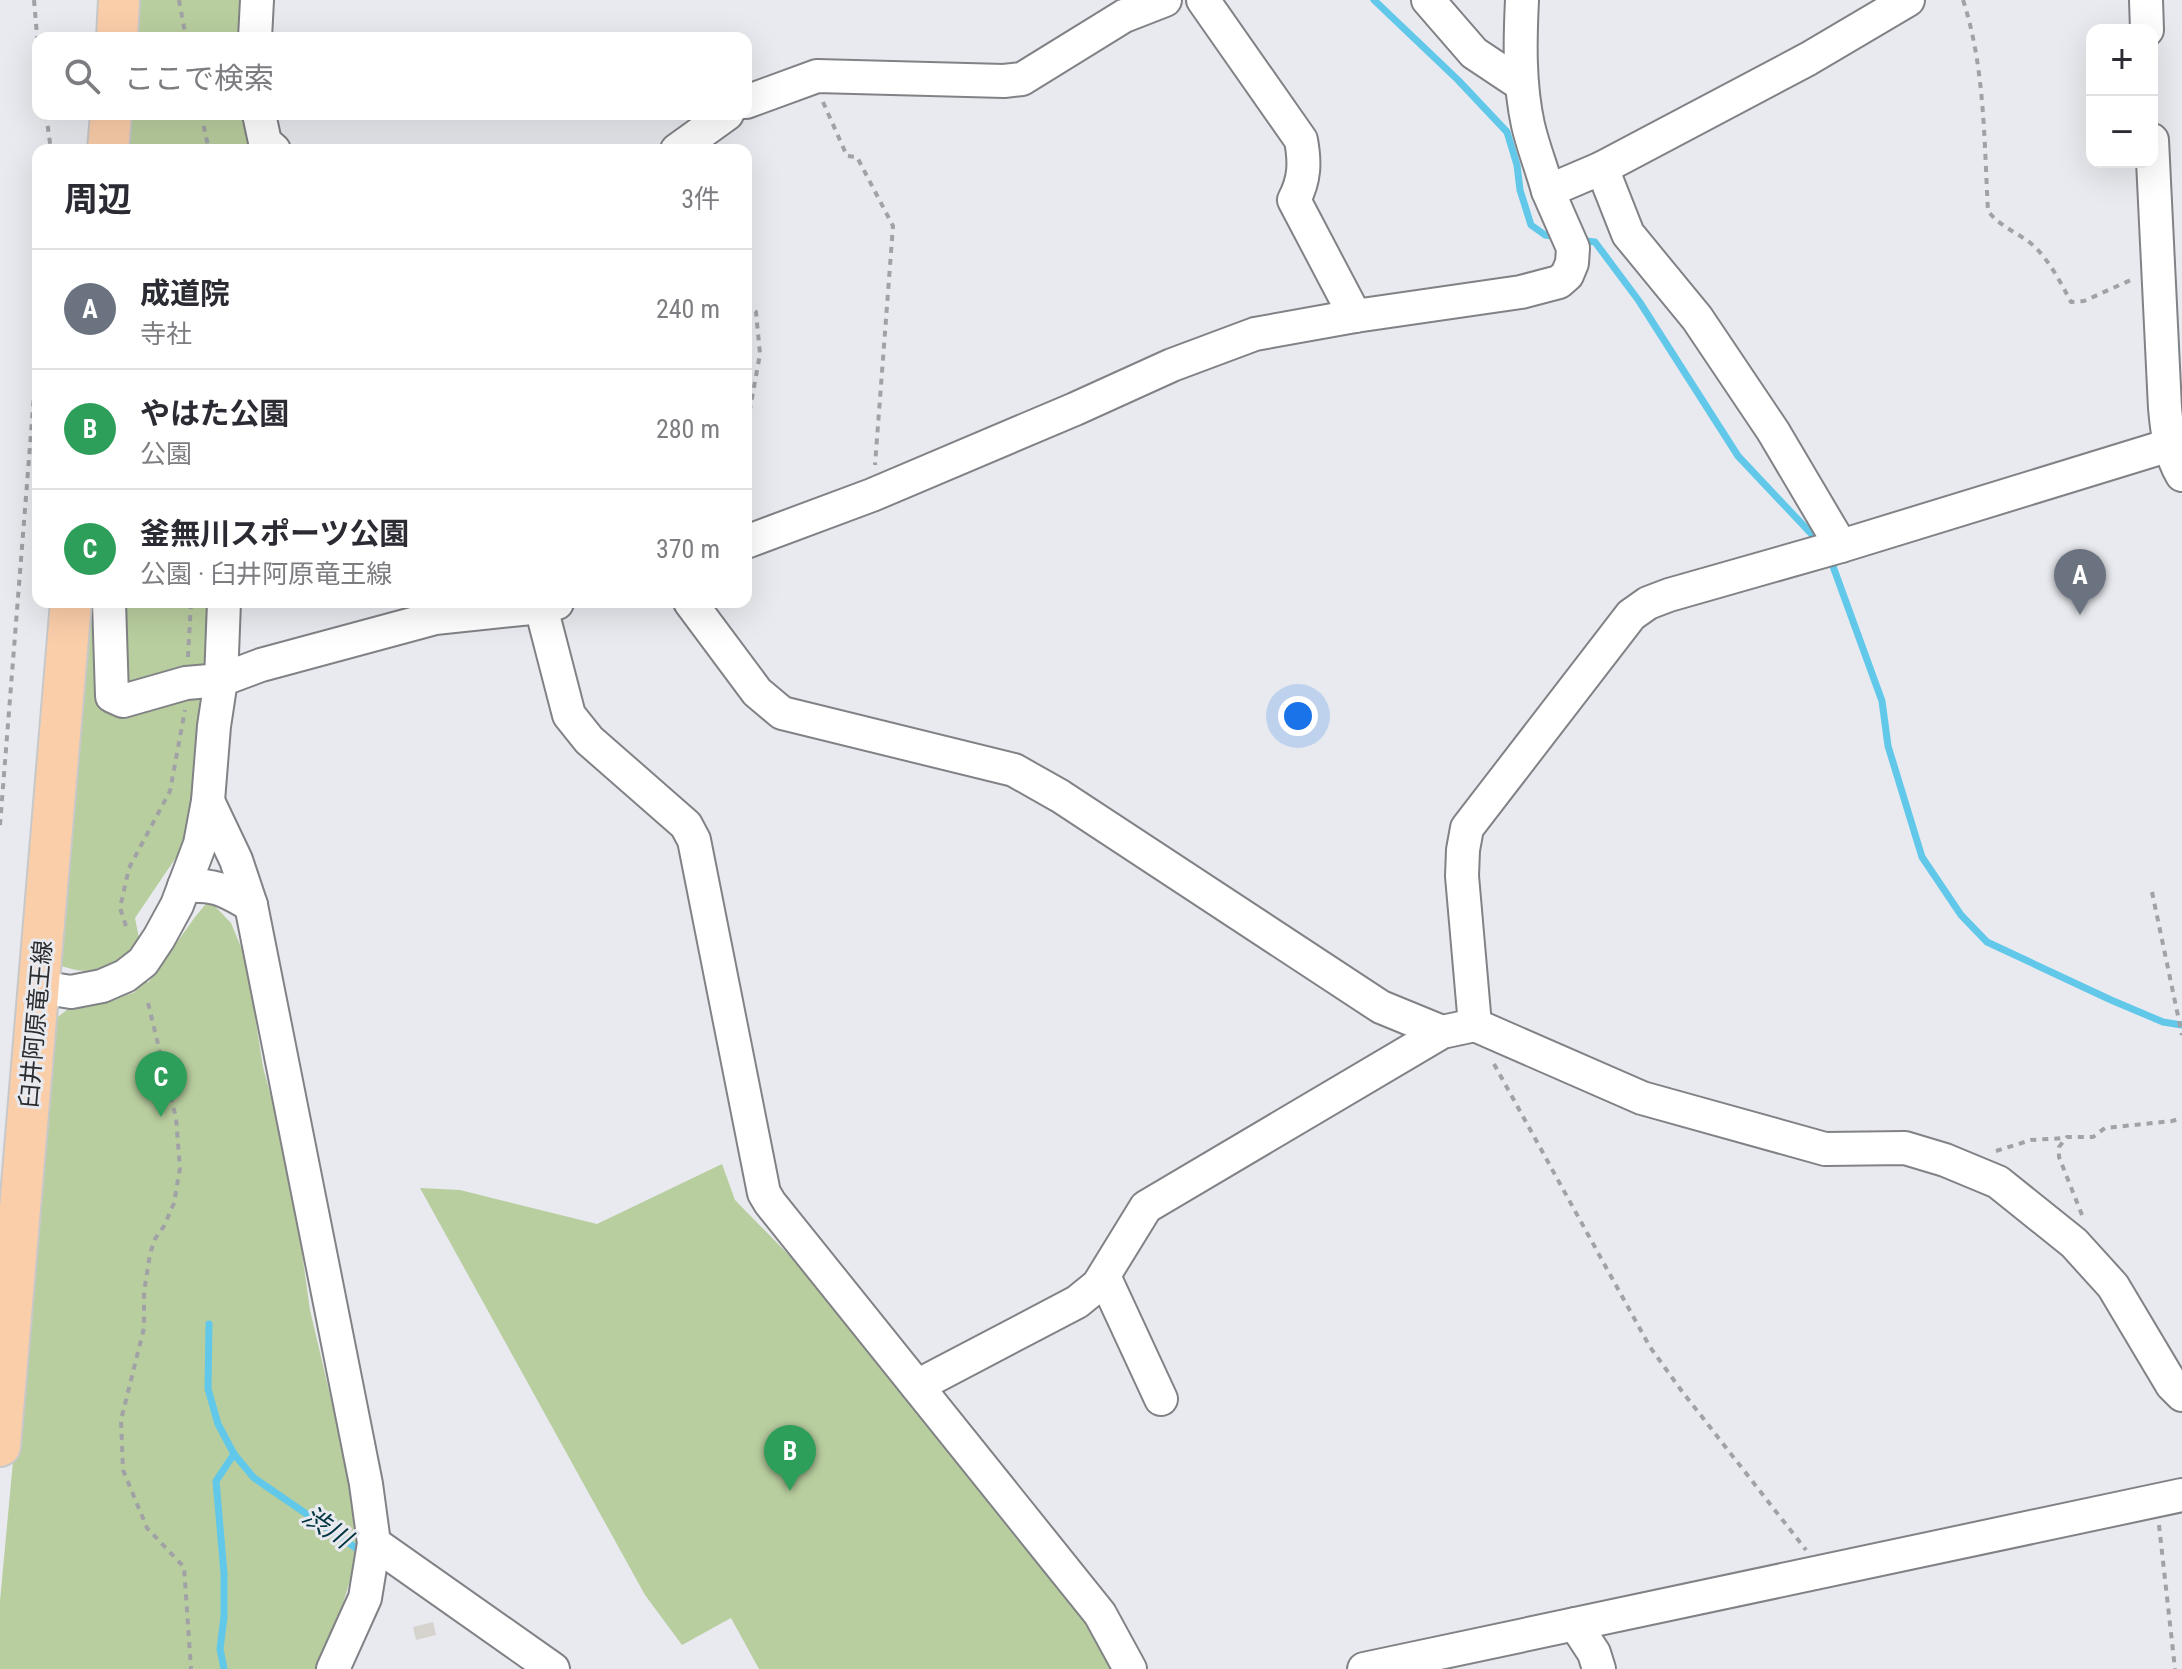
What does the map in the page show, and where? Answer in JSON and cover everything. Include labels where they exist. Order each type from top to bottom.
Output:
[{"type":"main road","points":[[117,32],[119,0]]},
{"type":"main road","points":[[108,144],[110,120]]},
{"type":"main road","name":"臼井阿原竜王線","points":[[0,1446],[71,608]]},
{"type":"street","points":[[752,100],[817,76],[1022,79],[1124,16],[1165,0]]},
{"type":"street","points":[[1203,0],[1301,140],[1305,163],[1302,186],[1294,200],[1355,316]]},
{"type":"street","points":[[1428,0],[1474,53],[1522,85]]},
{"type":"street","points":[[752,540],[872,495],[1172,365],[1255,334],[1521,292],[1559,282],[1567,275],[1572,263],[1573,248],[1548,191],[1528,124],[1522,85],[1522,0]]},
{"type":"street","points":[[1548,191],[1602,168],[1808,59],[1908,0]]},
{"type":"street","points":[[2146,0],[2147,24]]},
{"type":"street","points":[[256,32],[259,2]]},
{"type":"street","points":[[260,120],[267,144]]},
{"type":"street","points":[[685,144],[719,120]]},
{"type":"street","points":[[1602,168],[1628,234],[1697,318],[1773,431],[1841,546]]},
{"type":"street","points":[[2153,168],[2165,408],[2170,445],[2182,475]]},
{"type":"street","points":[[1475,1025],[1462,876],[1467,828],[1631,615],[1648,603],[1669,595],[2170,445]]},
{"type":"street","points":[[109,608],[112,696],[123,701],[186,683],[221,680],[261,665],[435,618],[514,608]]},
{"type":"street","points":[[39,987],[71,992],[102,986],[125,976],[143,962],[177,905],[200,844],[208,801],[221,680],[224,608]]},
{"type":"street","points":[[547,608],[569,715],[589,740],[686,825],[694,840],[764,1193],[1100,1614],[1130,1669]]},
{"type":"street","points":[[694,608],[757,692],[782,713],[1014,770],[1060,796],[1381,1007],[1442,1032]]},
{"type":"street","points":[[208,801],[236,860],[251,905],[366,1484],[374,1543],[365,1598],[333,1669]]},
{"type":"street","points":[[184,886],[220,888],[251,905]]},
{"type":"street","points":[[917,1386],[1077,1302],[1098,1285],[1146,1207],[1442,1032],[1475,1025],[1642,1098],[1825,1149],[1905,1148],[1956,1164],[1998,1182],[2077,1246],[2113,1286],[2172,1385],[2182,1395]]},
{"type":"street","points":[[1104,1276],[1161,1399]]},
{"type":"street","points":[[1364,1669],[2182,1495]]},
{"type":"street","points":[[374,1543],[553,1669]]},
{"type":"street","points":[[1575,1624],[1594,1653],[1599,1669]]},
{"type":"path","points":[[34,0],[37,32]]},
{"type":"path","points":[[179,0],[185,32]]},
{"type":"path","points":[[1963,0],[1970,21],[1979,78],[1988,211],[1996,221],[2034,246],[2059,279],[2071,302],[2084,301],[2158,268]]},
{"type":"path","points":[[812,78],[847,156],[857,157],[893,226],[872,495]]},
{"type":"path","points":[[47,120],[50,144]]},
{"type":"path","points":[[202,120],[208,144]]},
{"type":"path","points":[[752,308],[756,312],[760,354],[752,398]]},
{"type":"path","points":[[0,825],[32,421]]},
{"type":"path","points":[[126,926],[120,908],[129,868],[170,791],[184,714],[191,608]]},
{"type":"path","points":[[2152,892],[2182,1035]]},
{"type":"path","points":[[148,1003],[176,1118],[180,1168],[174,1203],[150,1254],[144,1292],[144,1328],[121,1420],[123,1470],[147,1528],[184,1567],[191,1669]]},
{"type":"path","points":[[1475,1025],[1650,1347],[1823,1572]]},
{"type":"path","points":[[1956,1164],[2031,1140],[2093,1137],[2105,1128],[2182,1118]]},
{"type":"path","points":[[2067,1137],[2059,1147],[2059,1157],[2090,1235],[2077,1246]]},
{"type":"path","points":[[2147,1502],[2161,1528],[2175,1669]]},
{"type":"green space","points":[[133,0],[250,0],[248,32],[130,32]]},
{"type":"green space","points":[[124,120],[254,120],[260,144],[122,144]]},
{"type":"green space","points":[[88,608],[211,608],[196,828],[135,918],[148,983],[209,900],[231,923],[246,959],[263,1067],[290,1167],[310,1310],[347,1467],[357,1535],[351,1577],[340,1613],[315,1669],[0,1669],[0,1601],[54,1020],[68,1009],[111,1001],[135,992],[125,957],[86,971],[59,965]]},
{"type":"green space","points":[[722,1164],[735,1200],[917,1386],[1088,1621],[1115,1669],[759,1669],[731,1618],[682,1645],[645,1595],[420,1188],[460,1190],[597,1224]]},
{"type":"building","points":[[433,1622],[436,1635],[416,1640],[413,1627]]},
{"type":"waterway","points":[[1374,0],[1507,132],[1531,225],[1545,235],[1558,237]]},
{"type":"waterway","points":[[1578,240],[1595,242],[1639,301],[1738,456],[1821,544]]},
{"type":"waterway","points":[[1830,558],[1882,701],[1888,746],[1922,857],[1961,915],[1987,942],[2111,1000],[2163,1022],[2182,1025]]},
{"type":"waterway","name":"渋川","points":[[209,1324],[208,1389],[218,1424],[234,1454],[254,1478],[362,1552]]},
{"type":"waterway","points":[[224,1669],[220,1649],[224,1573],[216,1481],[234,1454]]},
{"type":"place","name":"成道院","points":[[2080,615]]},
{"type":"place","name":"釜無川スポーツ公園","points":[[161,1117]]},
{"type":"place","name":"やはた公園","points":[[790,1491]]}]
